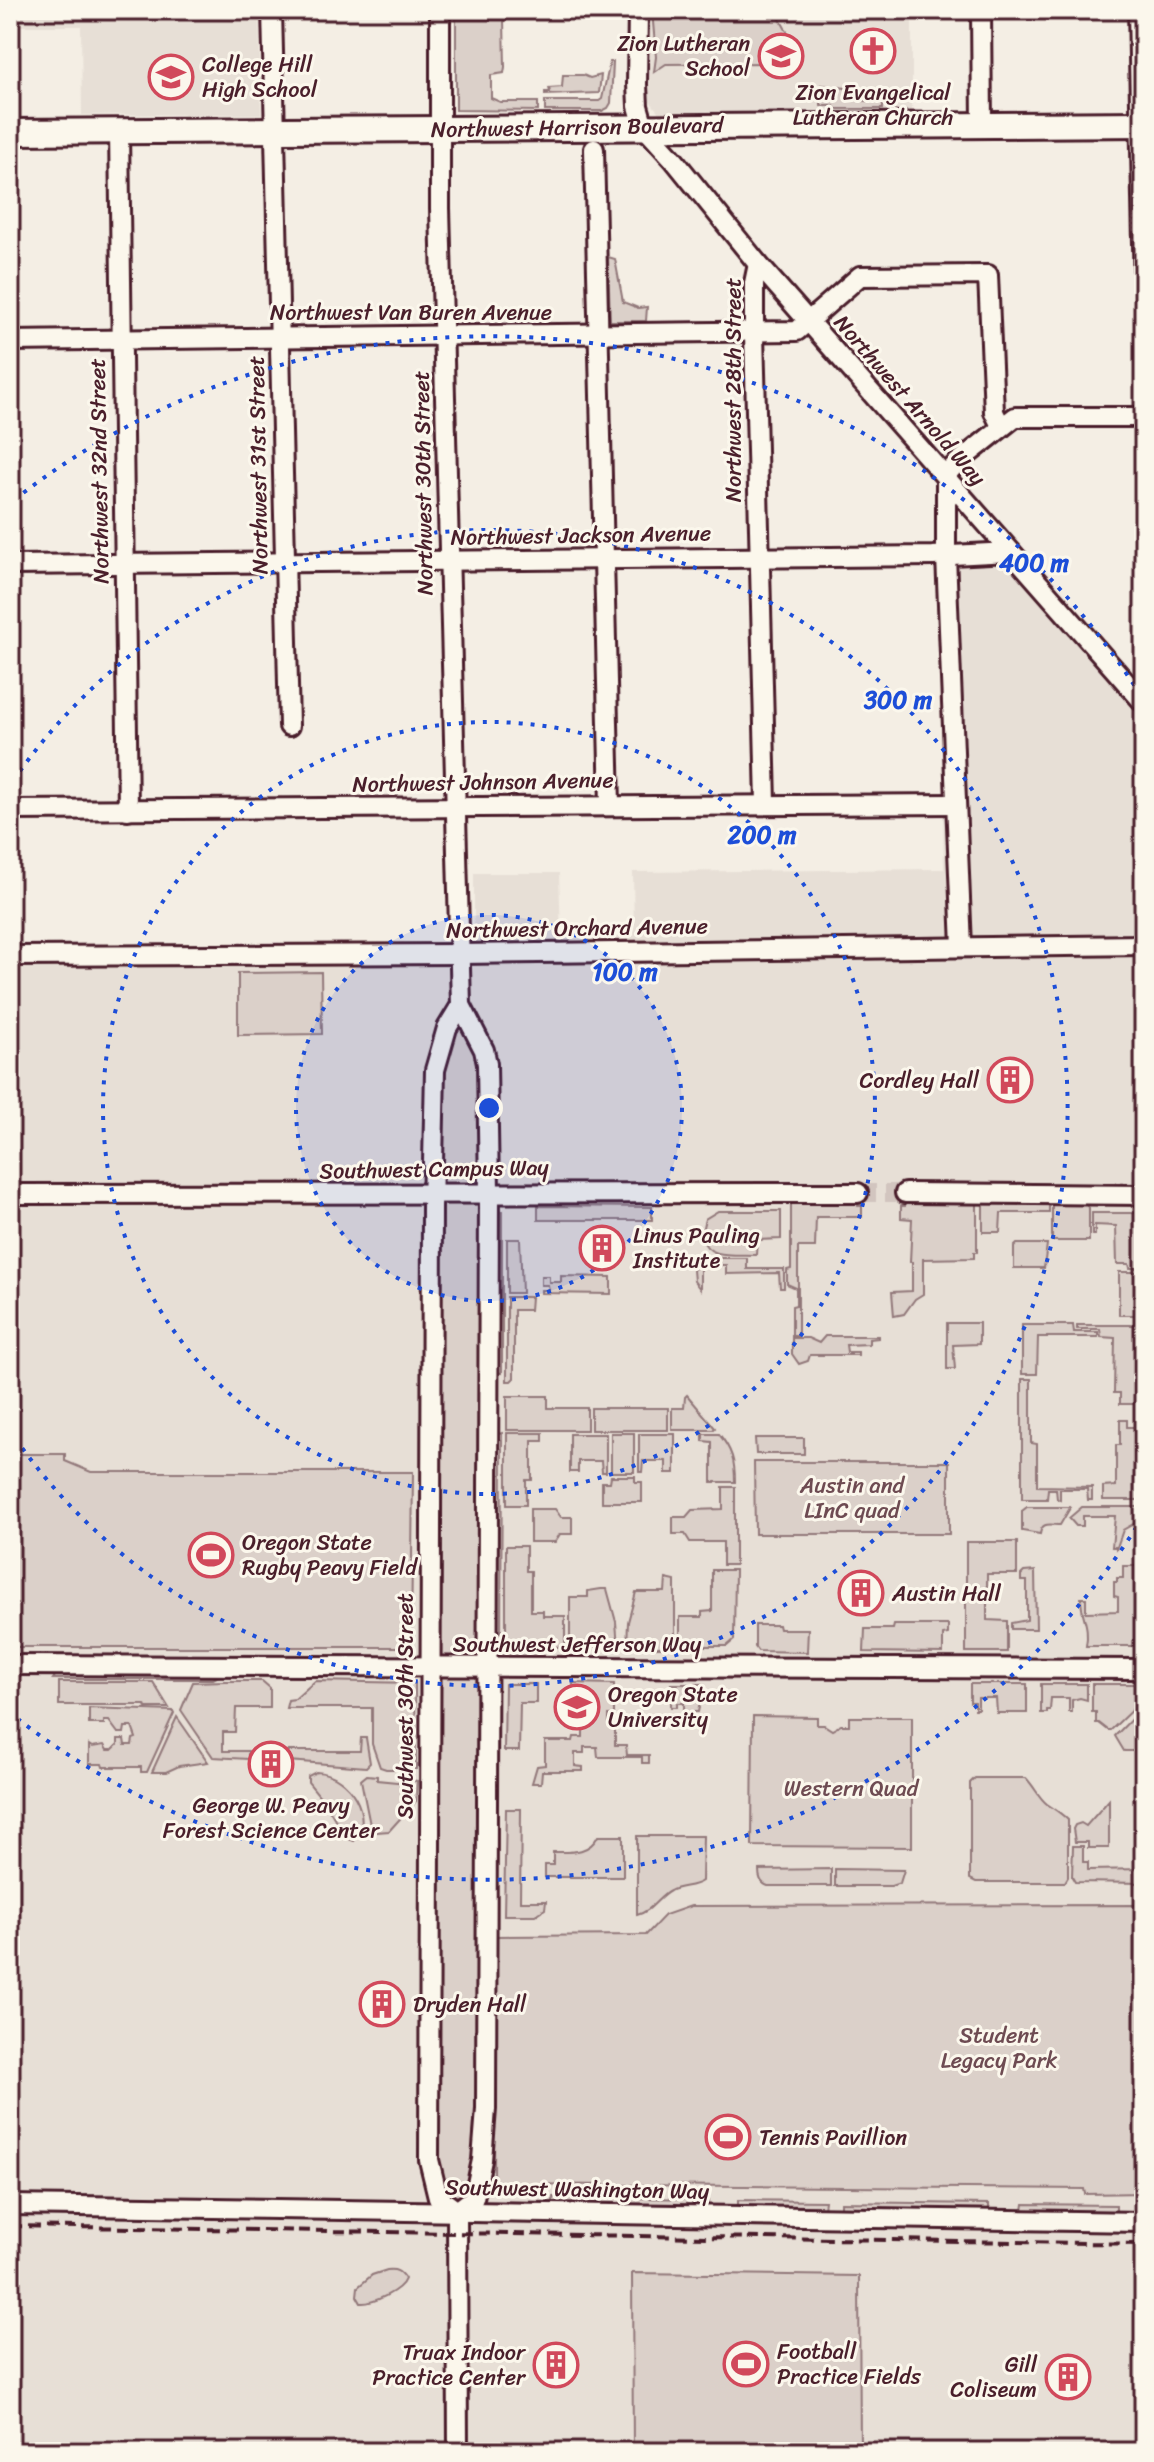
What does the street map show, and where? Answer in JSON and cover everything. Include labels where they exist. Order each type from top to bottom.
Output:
[{"type":"main road","name":"Northwest Harrison Boulevard","points":[[10,132],[1142,124]]},
{"type":"street","name":"Northwest 31st Street","points":[[272,10],[289,726]]},
{"type":"street","name":"Northwest 30th Street","points":[[440,10],[439,128],[448,561],[461,954]]},
{"type":"street","points":[[638,10],[638,106],[644,127]]},
{"type":"street","points":[[981,10],[982,125]]},
{"type":"street","points":[[1138,10],[1144,290]]},
{"type":"street","name":"Northwest Arnold Way","points":[[644,127],[758,264],[1144,703]]},
{"type":"street","name":"Northwest 32nd Street","points":[[119,131],[128,810]]},
{"type":"street","points":[[594,149],[610,805]]},
{"type":"street","name":"Northwest 28th Street","points":[[758,264],[754,283],[754,333],[766,803]]},
{"type":"street","points":[[809,321],[860,276],[988,275],[994,412],[1001,426]]},
{"type":"street","name":"Northwest Van Buren Avenue","points":[[10,341],[754,333],[797,331],[809,321]]},
{"type":"street","points":[[962,947],[946,556],[946,475],[1015,417],[1144,417]]},
{"type":"street","name":"Northwest Jackson Avenue","points":[[10,565],[946,556],[1009,552]]},
{"type":"street","name":"Northwest Johnson Avenue","points":[[10,810],[956,804]]},
{"type":"street","name":"Northwest Orchard Avenue","points":[[10,956],[1144,945]]},
{"type":"street","name":"Southwest 30th Street","points":[[461,954],[461,1005],[484,1050],[487,1064],[489,1192],[486,2109],[482,2160],[474,2198],[457,2211],[438,2197],[429,2160],[429,1668],[435,1070],[447,1028],[461,1005]]},
{"type":"street","name":"Southwest Campus Way","points":[[10,1194],[858,1193]]},
{"type":"street","points":[[905,1193],[1144,1195]]},
{"type":"street","name":"Southwest Jefferson Way","points":[[10,1665],[1144,1669]]},
{"type":"street","name":"Southwest Washington Way","points":[[10,2205],[1144,2222]]},
{"type":"street","points":[[457,2211],[458,2452]]},
{"type":"shaded area","name":"College Hill High School","points":[[10,10],[259,10],[261,114],[82,115],[81,26],[10,26]]},
{"type":"shaded area","name":"Zion Lutheran School","points":[[650,10],[912,10],[912,113],[659,113],[650,101]]},
{"type":"shaded area","name":"Oregon State University","points":[[1008,554],[1144,707],[1144,2452],[10,2452],[10,960],[474,961],[474,873],[559,873],[561,936],[634,935],[633,872],[944,869],[943,817],[956,736],[949,560]]},
{"type":"green space","points":[[652,10],[775,10],[795,46],[795,57],[790,58],[788,63],[666,64],[654,72],[656,57]]},
{"type":"green space","points":[[456,19],[504,19],[505,67],[504,73],[491,75],[491,98],[500,102],[538,102],[538,111],[456,110]]},
{"type":"green space","points":[[610,62],[613,62],[611,103],[608,108],[602,111],[545,111],[545,101],[602,99]]},
{"type":"green space","points":[[563,75],[590,78],[601,75],[599,93],[545,95],[545,92],[550,92],[549,88],[562,87]]},
{"type":"green space","points":[[821,85],[846,88],[849,94],[856,95],[860,100],[883,103],[883,109],[821,106]]},
{"type":"green space","points":[[608,257],[615,259],[623,302],[638,308],[647,307],[646,321],[610,321]]},
{"type":"green space","points":[[321,972],[322,1034],[238,1035],[238,973]]},
{"type":"green space","points":[[457,1026],[465,1026],[482,1062],[481,2132],[468,2196],[449,2196],[436,2162],[438,1074]]},
{"type":"green space","points":[[795,1198],[858,1198],[862,1217],[816,1217],[815,1247],[798,1247],[798,1336],[792,1336],[792,1306],[796,1305],[796,1288],[787,1284],[787,1270],[791,1269],[791,1203]]},
{"type":"green space","points":[[905,1198],[977,1198],[977,1252],[974,1252],[974,1258],[923,1259],[923,1294],[904,1314],[894,1316],[892,1292],[912,1291],[912,1219],[901,1218]]},
{"type":"green space","points":[[983,1204],[1049,1204],[1049,1213],[1001,1213],[1000,1232],[983,1232]]},
{"type":"green space","points":[[1052,1204],[1085,1204],[1089,1208],[1089,1241],[1052,1241]]},
{"type":"green space","points":[[538,1206],[652,1207],[652,1220],[538,1220]]},
{"type":"green space","points":[[496,1211],[502,1211],[502,1373],[496,1372]]},
{"type":"green space","points":[[718,1211],[781,1211],[781,1239],[757,1240],[756,1255],[715,1252],[704,1242],[702,1232],[705,1219]]},
{"type":"green space","points":[[1092,1213],[1144,1213],[1144,1268],[1117,1264],[1116,1226],[1095,1225],[1095,1235],[1092,1235]]},
{"type":"green space","points":[[507,1239],[520,1239],[522,1293],[507,1293]]},
{"type":"green space","points":[[1017,1244],[1047,1244],[1044,1268],[1014,1268],[1014,1247]]},
{"type":"green space","points":[[703,1258],[747,1258],[747,1269],[784,1269],[784,1288],[780,1288],[779,1273],[726,1274],[726,1265],[700,1265],[700,1289],[694,1281],[693,1270]]},
{"type":"green space","points":[[1119,1272],[1144,1272],[1144,1315],[1119,1315]]},
{"type":"green space","points":[[541,1276],[549,1276],[549,1282],[561,1282],[561,1276],[611,1277],[611,1294],[541,1293],[541,1290],[549,1290],[548,1285],[541,1285]]},
{"type":"green space","points":[[507,1297],[531,1297],[530,1310],[514,1310],[514,1378],[511,1381],[507,1381]]},
{"type":"green space","points":[[947,1323],[979,1323],[979,1344],[953,1345],[955,1369],[947,1369]]},
{"type":"green space","points":[[1022,1325],[1073,1325],[1074,1332],[1098,1332],[1098,1337],[1038,1337],[1037,1374],[1022,1374]]},
{"type":"green space","points":[[1077,1325],[1135,1325],[1144,1332],[1144,1404],[1120,1404],[1120,1393],[1114,1393],[1115,1338],[1101,1337],[1100,1329],[1077,1329]]},
{"type":"green space","points":[[825,1336],[878,1338],[869,1339],[869,1344],[846,1345],[847,1352],[858,1352],[858,1355],[810,1355],[808,1361],[799,1364],[792,1354],[792,1338],[808,1338],[819,1343]]},
{"type":"green space","points":[[1022,1379],[1031,1379],[1031,1443],[1037,1444],[1037,1486],[1092,1487],[1092,1500],[1088,1500],[1087,1489],[1060,1489],[1060,1500],[1057,1499],[1056,1489],[1048,1489],[1047,1499],[1022,1499]]},
{"type":"green space","points":[[687,1395],[715,1428],[713,1430],[672,1430],[672,1408],[684,1408]]},
{"type":"green space","points":[[507,1396],[548,1396],[548,1408],[587,1408],[587,1430],[507,1430]]},
{"type":"green space","points":[[591,1408],[668,1408],[668,1430],[591,1430]]},
{"type":"green space","points":[[1120,1420],[1127,1420],[1127,1427],[1137,1427],[1137,1444],[1144,1444],[1144,1500],[1103,1500],[1103,1487],[1116,1486],[1116,1445],[1120,1445]]},
{"type":"green space","points":[[502,1433],[501,1646],[495,1646],[495,1435]]},
{"type":"green space","points":[[507,1433],[543,1433],[543,1441],[532,1441],[532,1480],[526,1480],[526,1505],[507,1505]]},
{"type":"green space","points":[[611,1433],[634,1433],[634,1472],[611,1472]]},
{"type":"green space","points":[[570,1434],[606,1434],[606,1472],[602,1472],[601,1461],[578,1461],[578,1472],[570,1472]]},
{"type":"green space","points":[[639,1434],[675,1434],[675,1473],[666,1473],[666,1461],[643,1461],[642,1472],[639,1472]]},
{"type":"green space","points":[[703,1434],[719,1434],[723,1440],[732,1456],[735,1482],[712,1482],[712,1442],[703,1441]]},
{"type":"green space","points":[[755,1438],[804,1438],[804,1454],[756,1454]]},
{"type":"green space","name":"Oregon State Rugby Peavy Field","points":[[10,1454],[65,1454],[65,1461],[91,1472],[413,1472],[411,1643],[400,1647],[10,1647]]},
{"type":"green space","name":"Austin and LInC quad","points":[[754,1462],[949,1462],[949,1534],[755,1534]]},
{"type":"green space","points":[[611,1476],[635,1476],[635,1482],[642,1482],[642,1502],[602,1502],[602,1482],[610,1482]]},
{"type":"green space","points":[[723,1487],[735,1487],[735,1565],[723,1565],[723,1542],[690,1542],[685,1534],[673,1534],[673,1517],[686,1517],[692,1510],[723,1509]]},
{"type":"green space","points":[[1027,1507],[1070,1508],[1060,1525],[1045,1525],[1040,1534],[1022,1531],[1022,1511]]},
{"type":"green space","points":[[1082,1507],[1143,1507],[1144,1518],[1123,1530],[1116,1550],[1112,1547],[1115,1516],[1083,1516],[1083,1526],[1076,1526],[1069,1518]]},
{"type":"green space","points":[[530,1509],[555,1509],[561,1517],[572,1517],[572,1534],[560,1534],[555,1542],[530,1542]]},
{"type":"green space","points":[[966,1542],[1017,1542],[1017,1574],[987,1574],[987,1620],[1007,1621],[1007,1652],[966,1652]]},
{"type":"green space","points":[[506,1546],[526,1546],[526,1571],[531,1571],[531,1611],[543,1611],[543,1616],[565,1616],[565,1647],[506,1646]]},
{"type":"green space","points":[[1123,1566],[1144,1566],[1144,1639],[1133,1646],[1086,1646],[1087,1632],[1081,1598],[1086,1598],[1086,1612],[1118,1611],[1114,1582],[1117,1578],[1123,1578]]},
{"type":"green space","points":[[712,1570],[735,1570],[734,1640],[727,1646],[680,1646],[680,1617],[702,1617],[702,1612],[712,1611]]},
{"type":"green space","points":[[1035,1571],[1036,1629],[1011,1629],[1011,1623],[1027,1620],[1027,1581],[1021,1581],[1021,1575]]},
{"type":"green space","points":[[666,1579],[675,1581],[675,1647],[627,1647],[628,1622],[636,1592],[665,1592]]},
{"type":"green space","points":[[607,1589],[616,1622],[618,1647],[570,1646],[570,1597],[588,1597],[588,1591]]},
{"type":"green space","points":[[755,1625],[808,1629],[807,1652],[758,1651],[755,1647]]},
{"type":"green space","points":[[894,1625],[948,1625],[948,1634],[943,1635],[943,1653],[864,1652],[865,1629],[893,1629]]},
{"type":"green space","points":[[56,1675],[221,1675],[213,1679],[53,1679]]},
{"type":"green space","points":[[262,1681],[270,1688],[270,1708],[236,1708],[235,1732],[223,1732],[223,1751],[248,1751],[248,1759],[213,1757],[181,1710],[193,1682]]},
{"type":"green space","points":[[315,1681],[415,1683],[416,1769],[380,1767],[372,1744],[372,1708],[286,1708],[288,1700],[295,1699]]},
{"type":"green space","points":[[59,1682],[153,1682],[169,1708],[59,1705]]},
{"type":"green space","points":[[573,1683],[614,1684],[614,1715],[608,1715],[608,1725],[615,1726],[615,1745],[626,1745],[627,1755],[649,1755],[649,1763],[642,1763],[642,1757],[598,1757],[597,1747],[584,1747],[584,1753],[575,1753],[575,1766],[583,1767],[583,1771],[542,1771],[541,1783],[532,1783],[537,1766],[545,1765],[545,1741],[573,1741],[574,1737],[583,1737],[583,1705],[573,1704]]},
{"type":"green space","points":[[505,1684],[536,1684],[536,1703],[520,1703],[519,1751],[504,1751]]},
{"type":"green space","points":[[671,1684],[704,1684],[698,1712],[684,1712],[684,1703],[671,1707]]},
{"type":"green space","points":[[970,1684],[1027,1684],[1027,1713],[997,1713],[996,1698],[978,1698],[978,1709],[975,1709],[975,1702],[970,1702]]},
{"type":"green space","points":[[1041,1684],[1087,1684],[1087,1700],[1072,1700],[1072,1712],[1069,1712],[1069,1698],[1051,1698],[1050,1710],[1041,1713]]},
{"type":"green space","points":[[1092,1684],[1141,1684],[1144,1698],[1108,1730],[1096,1723],[1096,1712],[1092,1712]]},
{"type":"green space","points":[[1144,1706],[1144,1754],[1124,1751],[1115,1736]]},
{"type":"green space","points":[[89,1708],[173,1711],[147,1772],[141,1772],[141,1767],[89,1764],[89,1745],[104,1745],[107,1750],[112,1750],[118,1739],[124,1739],[125,1745],[132,1745],[136,1738],[132,1727],[125,1727],[124,1733],[118,1733],[109,1721],[89,1724]]},
{"type":"green space","name":"Western Quad","points":[[753,1716],[817,1717],[817,1725],[832,1730],[849,1725],[849,1717],[912,1717],[912,1847],[752,1846]]},
{"type":"green space","points":[[177,1717],[208,1762],[179,1766],[166,1772],[152,1772]]},
{"type":"green space","points":[[361,1738],[366,1738],[370,1763],[366,1767],[288,1761],[288,1751],[360,1751]]},
{"type":"green space","points":[[316,1772],[339,1780],[356,1798],[362,1821],[354,1841],[346,1838],[326,1804],[308,1782],[308,1776]]},
{"type":"green space","points":[[367,1775],[377,1776],[377,1780],[417,1781],[416,1801],[389,1831],[377,1832],[370,1825],[361,1780]]},
{"type":"green space","points":[[975,1778],[1026,1778],[1044,1801],[1068,1820],[1068,1877],[1065,1882],[976,1882],[970,1879],[970,1783]]},
{"type":"green space","points":[[1109,1800],[1109,1848],[1088,1848],[1088,1842],[1075,1842],[1075,1825],[1081,1823],[1086,1826]]},
{"type":"green space","points":[[506,1809],[521,1809],[520,1901],[546,1901],[545,1909],[536,1915],[504,1915]]},
{"type":"green space","points":[[598,1836],[623,1836],[623,1877],[545,1877],[545,1865],[553,1865],[553,1852],[585,1849]]},
{"type":"green space","points":[[637,1836],[703,1836],[702,1881],[670,1891],[647,1911],[637,1915]]},
{"type":"green space","points":[[1073,1846],[1083,1846],[1083,1862],[1088,1862],[1088,1870],[1144,1869],[1144,1883],[1075,1882],[1072,1877]]},
{"type":"green space","points":[[831,1869],[831,1886],[768,1886],[759,1873],[759,1870]]},
{"type":"green space","points":[[835,1869],[904,1870],[900,1883],[891,1886],[835,1886]]},
{"type":"green space","name":"Student Legacy Park","points":[[1144,1905],[1144,2193],[1085,2194],[1084,2189],[494,2184],[495,1936],[646,1935],[665,1915],[691,1906]]},
{"type":"green space","points":[[553,2197],[708,2199],[708,2206],[553,2204]]},
{"type":"green space","points":[[738,2200],[825,2201],[824,2208],[738,2207]]},
{"type":"green space","points":[[841,2202],[989,2204],[989,2210],[841,2209]]},
{"type":"green space","points":[[1024,2204],[1116,2205],[1116,2212],[1023,2211]]},
{"type":"green space","points":[[387,2270],[399,2272],[405,2279],[402,2284],[386,2296],[361,2303],[357,2296],[358,2287],[372,2275]]},
{"type":"green space","name":"Football Practice Fields","points":[[632,2273],[859,2276],[860,2452],[633,2452]]},
{"type":"tunnel","points":[[858,1193],[905,1193]]},
{"type":"railway","points":[[10,2226],[1144,2244]]},
{"type":"place","name":"Zion Evangelical Lutheran Church","points":[[873,51]]},
{"type":"place","name":"Zion Lutheran School","points":[[781,56]]},
{"type":"place","name":"College Hill High School","points":[[171,77]]},
{"type":"place","name":"Cordley Hall","points":[[1010,1080]]},
{"type":"place","name":"Linus Pauling Institute","points":[[602,1248]]},
{"type":"place","name":"Oregon State Rugby Peavy Field","points":[[211,1555]]},
{"type":"place","name":"Austin Hall","points":[[861,1593]]},
{"type":"place","name":"Oregon State University","points":[[577,1707]]},
{"type":"place","name":"George W. Peavy Forest Science Center","points":[[271,1764]]},
{"type":"place","name":"Dryden Hall","points":[[382,2004]]},
{"type":"place","name":"Tennis Pavillion","points":[[728,2137]]},
{"type":"place","name":"Football Practice Fields","points":[[746,2364]]},
{"type":"place","name":"Truax Indoor Practice Center","points":[[556,2365]]},
{"type":"place","name":"Gill Coliseum","points":[[1068,2377]]}]
